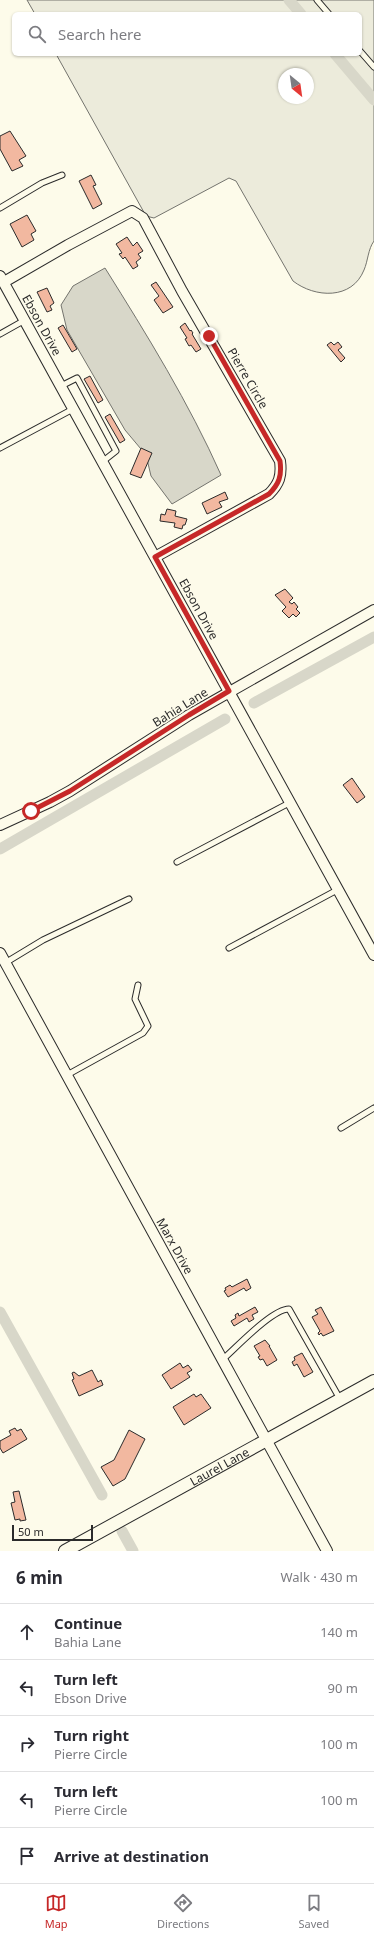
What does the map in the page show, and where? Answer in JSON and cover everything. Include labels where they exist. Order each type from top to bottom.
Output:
[{"type":"street","name":"Pierre Circle","points":[[2,279],[132,211],[143,218],[182,291],[280,461],[282,474],[278,486],[269,494],[155,557]]},
{"type":"street","name":"Ebson Drive","points":[[2,279],[374,955]]},
{"type":"street","name":"Bahia Lane","points":[[0,825],[70,791],[229,691],[374,610]]},
{"type":"street","name":"Marx Drive","points":[[0,953],[327,1551]]},
{"type":"street","name":"Laurel Lane","points":[[65,1551],[374,1381]]},
{"type":"lane","points":[[317,0],[327,12]]},
{"type":"lane","points":[[362,53],[374,67]]},
{"type":"lane","points":[[0,208],[42,183],[62,175]]},
{"type":"lane","points":[[0,334],[25,320]]},
{"type":"lane","points":[[61,386],[77,378],[87,396],[116,451],[102,462]]},
{"type":"lane","points":[[0,448],[73,408]]},
{"type":"lane","points":[[177,862],[291,802]]},
{"type":"lane","points":[[229,948],[339,889]]},
{"type":"lane","points":[[5,963],[43,940],[129,899]]},
{"type":"lane","points":[[67,1075],[143,1033],[148,1026],[135,999],[138,985]]},
{"type":"lane","points":[[341,1128],[374,1108]]},
{"type":"lane","points":[[222,1360],[269,1318],[284,1309],[289,1309],[340,1400]]},
{"type":"shaded area","points":[[27,0],[374,0],[374,241],[370,248],[364,270],[358,280],[351,287],[342,291],[322,293],[302,287],[293,281],[236,181],[229,178],[154,218],[146,216],[57,56],[362,56],[362,12],[34,12]]},
{"type":"shaded area","points":[[105,268],[152,344],[209,448],[221,475],[172,504],[151,476],[146,455],[125,430],[67,330],[61,305],[73,286]]},
{"type":"building","points":[[10,131],[26,156],[19,160],[23,166],[12,171],[0,149],[0,136]]},
{"type":"building","points":[[91,175],[96,185],[93,186],[102,204],[93,209],[79,181]]},
{"type":"building","points":[[27,215],[36,231],[31,234],[34,240],[22,247],[10,224]]},
{"type":"building","points":[[127,237],[133,246],[137,242],[143,251],[138,254],[141,258],[136,262],[138,266],[133,269],[125,257],[123,259],[119,254],[122,253],[116,244]]},
{"type":"building","points":[[156,282],[173,307],[163,313],[154,300],[159,296],[151,285]]},
{"type":"building","points":[[47,288],[54,303],[50,306],[52,310],[47,312],[37,292]]},
{"type":"building","points":[[185,323],[193,333],[192,334],[201,349],[196,352],[191,345],[189,346],[185,339],[187,338],[180,327]]},
{"type":"building","points":[[63,325],[77,349],[72,352],[58,328]]},
{"type":"building","points":[[331,342],[334,345],[338,342],[342,347],[338,350],[345,358],[341,362],[327,345]]},
{"type":"building","points":[[90,376],[103,400],[98,403],[84,379]]},
{"type":"building","points":[[110,414],[125,440],[120,443],[105,417]]},
{"type":"building","points":[[141,448],[152,453],[141,478],[130,474]]},
{"type":"building","points":[[225,492],[228,499],[219,502],[222,507],[207,514],[202,503]]},
{"type":"building","points":[[167,509],[176,511],[175,516],[187,519],[182,529],[174,527],[175,523],[160,521],[161,514],[165,515]]},
{"type":"building","points":[[285,589],[293,598],[289,602],[292,604],[294,602],[298,607],[296,609],[300,613],[296,617],[293,614],[289,618],[282,611],[286,607],[275,595]]},
{"type":"building","points":[[352,778],[365,797],[357,803],[343,785]]},
{"type":"building","points":[[247,1279],[251,1288],[246,1291],[244,1288],[228,1297],[224,1291],[226,1290],[225,1288],[230,1285],[232,1287]]},
{"type":"building","points":[[255,1307],[258,1312],[252,1315],[254,1319],[249,1322],[247,1318],[234,1326],[231,1321],[236,1318],[235,1315],[238,1313],[239,1316]]},
{"type":"building","points":[[321,1307],[334,1331],[323,1336],[321,1333],[319,1335],[318,1333],[320,1331],[312,1317],[318,1314],[315,1310]]},
{"type":"building","points":[[265,1340],[270,1346],[277,1360],[267,1366],[263,1359],[260,1360],[258,1357],[260,1356],[254,1346]]},
{"type":"building","points":[[302,1353],[313,1372],[304,1377],[297,1364],[294,1366],[292,1362],[295,1360],[294,1357]]},
{"type":"building","points":[[180,1363],[183,1368],[188,1365],[192,1370],[187,1373],[190,1377],[171,1389],[162,1375]]},
{"type":"building","points":[[92,1370],[98,1382],[101,1380],[103,1385],[79,1396],[72,1380],[74,1379],[72,1373],[74,1372],[79,1376]]},
{"type":"building","points":[[194,1394],[196,1397],[201,1394],[211,1408],[184,1425],[173,1407]]},
{"type":"building","points":[[15,1428],[17,1431],[21,1429],[27,1439],[3,1453],[0,1448],[0,1441],[11,1435],[9,1431]]},
{"type":"building","points":[[129,1430],[145,1439],[125,1479],[113,1486],[101,1467],[114,1460]]},
{"type":"building","points":[[19,1491],[26,1520],[20,1521],[20,1519],[15,1520],[11,1503],[15,1502],[13,1492]]},
{"type":"waterway","points":[[289,0],[299,12]]},
{"type":"waterway","points":[[337,56],[374,100]]},
{"type":"waterway","points":[[254,703],[374,637]]},
{"type":"waterway","points":[[0,849],[225,719]]},
{"type":"waterway","points":[[0,1312],[102,1495]]},
{"type":"waterway","points":[[122,1531],[133,1551]]},
{"type":"route","points":[[31,811],[70,791],[90,777],[122,759],[229,691],[155,557],[269,494],[278,486],[282,474],[280,461],[209,336]]}]
